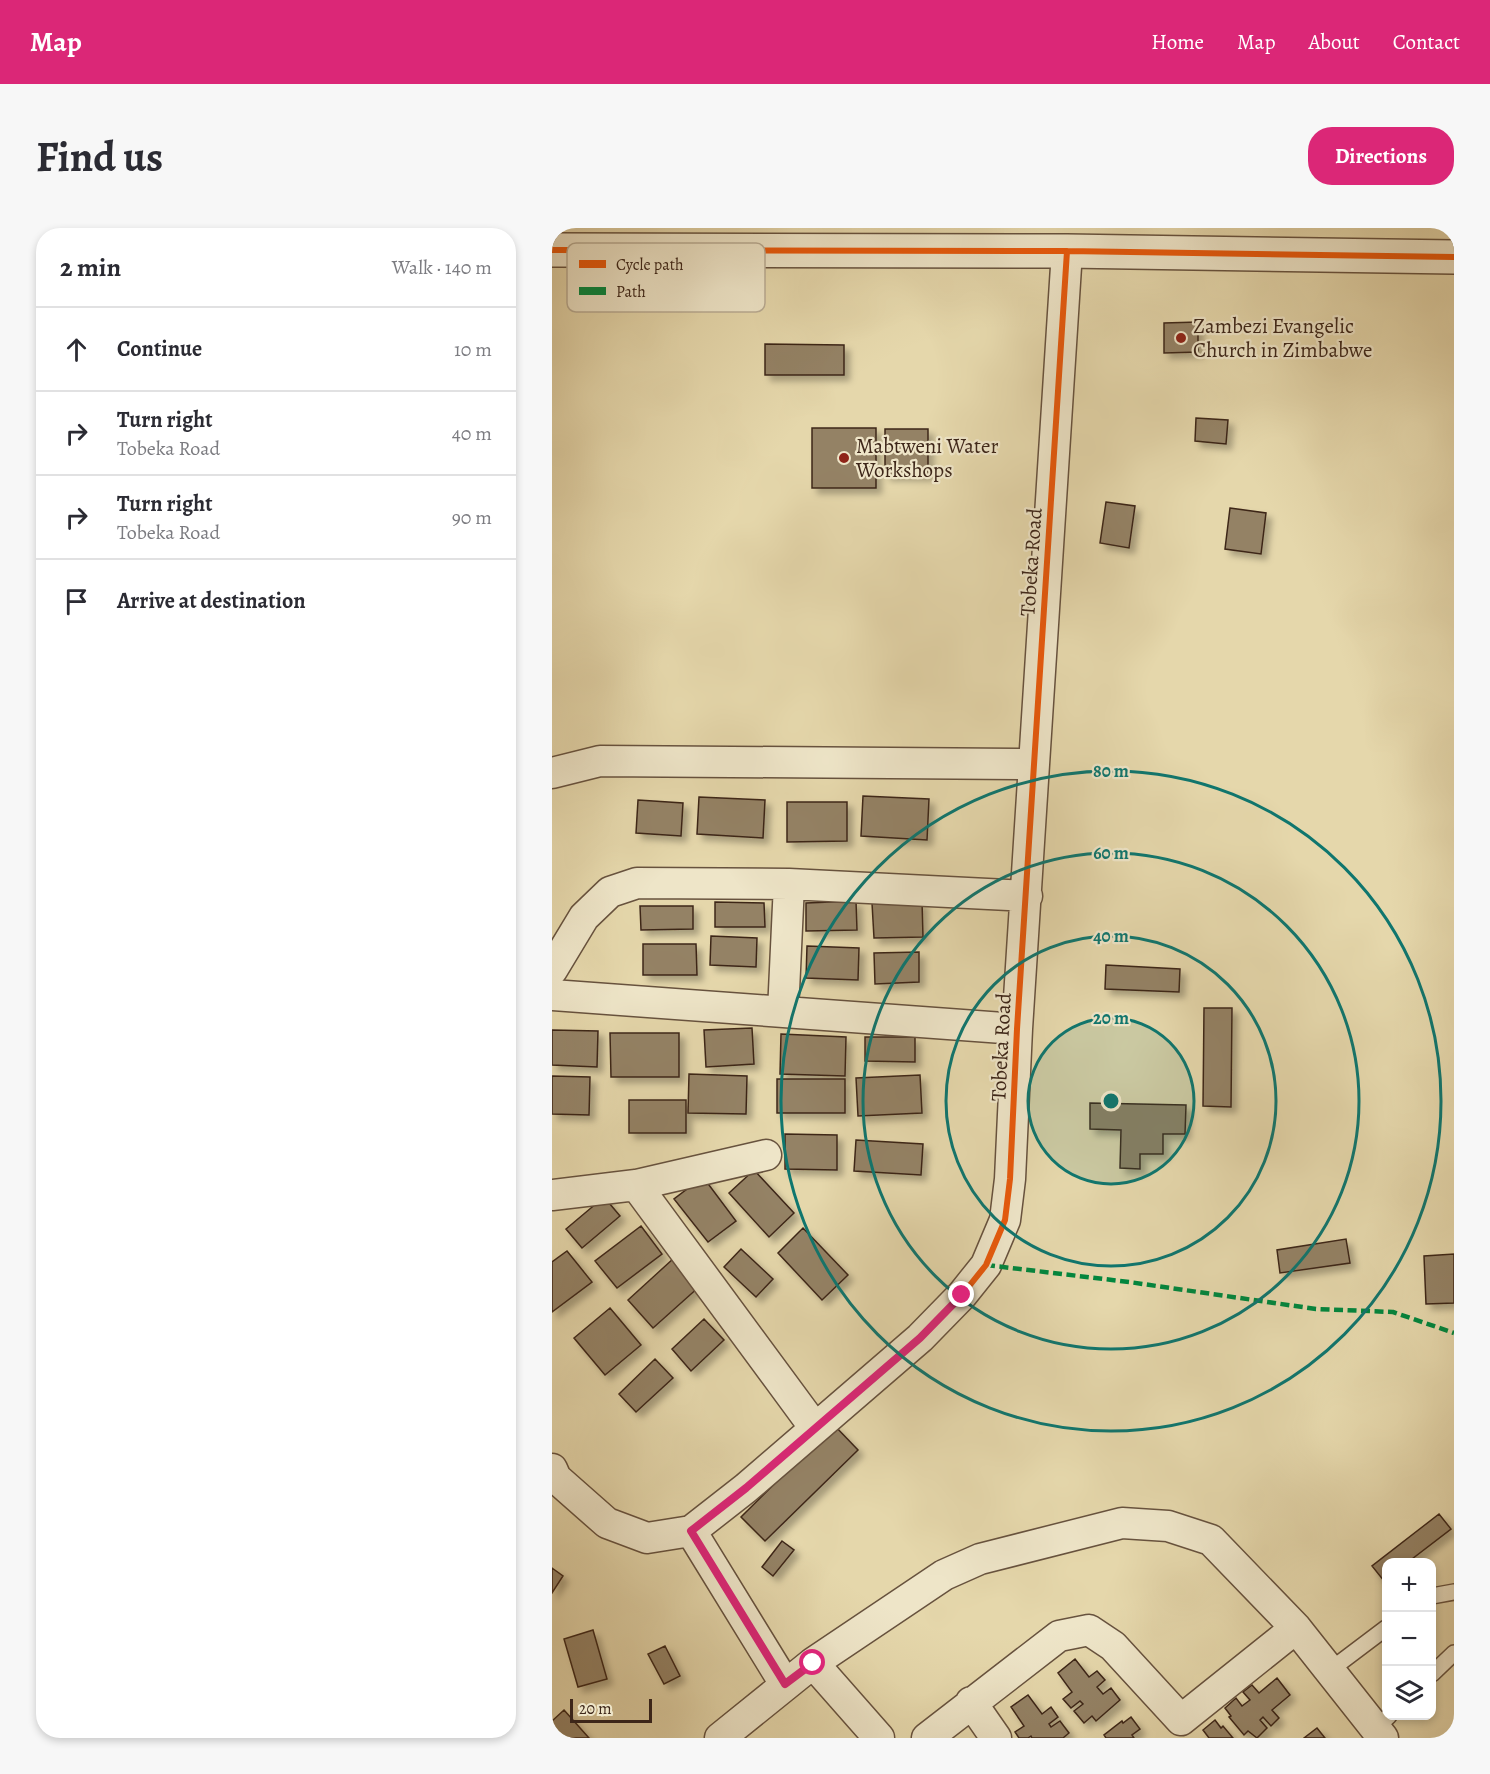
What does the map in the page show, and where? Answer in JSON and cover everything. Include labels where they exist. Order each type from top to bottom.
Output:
[{"type":"street","points":[[606,243],[637,239],[1067,251],[1454,257]]},
{"type":"street","points":[[552,250],[567,248]]},
{"type":"street","name":"Tobeka Road","points":[[691,1531],[746,1488],[920,1338],[962,1295],[986,1265],[1005,1220],[1010,1179],[1017,1029],[1067,251]]},
{"type":"street","points":[[552,773],[600,761],[1034,764]]},
{"type":"street","points":[[552,970],[584,917],[610,892],[637,883],[789,884],[1027,896]]},
{"type":"street","points":[[783,1012],[789,884]]},
{"type":"street","points":[[552,995],[1017,1029]]},
{"type":"street","points":[[552,1195],[636,1185],[766,1155]]},
{"type":"street","points":[[636,1185],[816,1428]]},
{"type":"street","points":[[552,1469],[556,1478],[607,1523],[647,1538],[691,1531],[785,1684]]},
{"type":"street","points":[[720,1738],[813,1663],[944,1575],[980,1559],[1122,1522],[1168,1526],[1211,1540],[1296,1628],[1329,1671],[1382,1727]]},
{"type":"street","points":[[927,1738],[1059,1636],[1089,1630],[1113,1646],[1179,1729],[1296,1628]]},
{"type":"street","points":[[813,1663],[879,1738]]},
{"type":"street","points":[[972,1702],[996,1738]]},
{"type":"lane","points":[[1436,1595],[1454,1592]]},
{"type":"lane","points":[[1329,1671],[1382,1631]]},
{"type":"lane","points":[[1436,1669],[1454,1653]]},
{"type":"building","name":"Zambezi Evangelic Church in Zimbabwe","points":[[1198,322],[1198,352],[1164,353],[1164,323]]},
{"type":"building","points":[[765,344],[844,345],[844,375],[765,375]]},
{"type":"building","points":[[1196,418],[1228,420],[1226,444],[1195,441]]},
{"type":"building","name":"Mabtweni Water Workshops","points":[[812,428],[876,428],[876,488],[812,488]]},
{"type":"building","points":[[885,429],[928,429],[928,475],[885,475]]},
{"type":"building","points":[[1106,502],[1135,506],[1129,548],[1100,543]]},
{"type":"building","points":[[1230,508],[1266,513],[1261,554],[1225,549]]},
{"type":"building","points":[[863,796],[929,799],[927,840],[861,836]]},
{"type":"building","points":[[699,797],[765,800],[763,838],[697,834]]},
{"type":"building","points":[[638,800],[683,803],[681,836],[636,833]]},
{"type":"building","points":[[787,802],[847,802],[847,841],[787,842]]},
{"type":"building","points":[[856,901],[857,930],[806,931],[806,903]]},
{"type":"building","points":[[922,901],[923,937],[874,938],[872,903]]},
{"type":"building","points":[[715,902],[764,903],[765,927],[715,927]]},
{"type":"building","points":[[640,906],[693,906],[693,929],[641,930]]},
{"type":"building","points":[[711,936],[757,938],[756,967],[710,965]]},
{"type":"building","points":[[643,944],[696,944],[697,975],[643,975]]},
{"type":"building","points":[[807,946],[859,948],[858,980],[806,978]]},
{"type":"building","points":[[919,952],[919,982],[875,984],[874,953]]},
{"type":"building","points":[[1106,965],[1180,969],[1179,992],[1105,989]]},
{"type":"building","points":[[1204,1008],[1232,1008],[1231,1107],[1203,1106]]},
{"type":"building","points":[[752,1028],[754,1064],[706,1067],[704,1030]]},
{"type":"building","points":[[552,1030],[598,1031],[597,1067],[552,1065]]},
{"type":"building","points":[[610,1033],[679,1033],[679,1077],[611,1077]]},
{"type":"building","points":[[781,1034],[846,1037],[845,1076],[780,1074]]},
{"type":"building","points":[[865,1037],[915,1037],[915,1062],[865,1061]]},
{"type":"building","points":[[689,1074],[747,1076],[746,1114],[688,1113]]},
{"type":"building","points":[[920,1075],[922,1113],[858,1116],[856,1078]]},
{"type":"building","points":[[552,1076],[590,1077],[589,1115],[552,1114]]},
{"type":"building","points":[[777,1079],[845,1079],[845,1113],[777,1113]]},
{"type":"building","points":[[629,1100],[686,1100],[686,1133],[629,1133]]},
{"type":"building","points":[[1090,1103],[1186,1105],[1185,1134],[1163,1134],[1163,1154],[1140,1154],[1140,1169],[1120,1168],[1121,1130],[1090,1129]]},
{"type":"building","points":[[785,1134],[837,1135],[837,1170],[785,1169]]},
{"type":"building","points":[[856,1140],[923,1144],[921,1175],[854,1171]]},
{"type":"building","points":[[754,1170],[794,1213],[769,1237],[729,1193]]},
{"type":"building","points":[[703,1177],[736,1221],[708,1242],[674,1199]]},
{"type":"building","points":[[604,1197],[620,1216],[582,1248],[566,1229]]},
{"type":"building","points":[[641,1226],[662,1254],[617,1288],[595,1261]]},
{"type":"building","points":[[803,1228],[848,1275],[822,1300],[778,1253]]},
{"type":"building","points":[[1346,1239],[1350,1263],[1280,1273],[1277,1250]]},
{"type":"building","points":[[741,1249],[773,1279],[756,1297],[724,1267]]},
{"type":"building","points":[[567,1251],[592,1282],[552,1312],[552,1262]]},
{"type":"building","points":[[1454,1254],[1454,1303],[1426,1304],[1424,1256]]},
{"type":"building","points":[[674,1258],[700,1286],[653,1328],[628,1300]]},
{"type":"building","points":[[610,1308],[641,1345],[605,1375],[574,1338]]},
{"type":"building","points":[[704,1319],[724,1340],[691,1371],[672,1349]]},
{"type":"building","points":[[655,1359],[673,1378],[636,1412],[619,1394]]},
{"type":"building","points":[[834,1425],[858,1450],[765,1541],[741,1517]]},
{"type":"building","points":[[1439,1514],[1451,1529],[1413,1558],[1382,1558]]},
{"type":"building","points":[[782,1541],[794,1550],[773,1576],[762,1567]]},
{"type":"building","points":[[1382,1558],[1382,1578],[1372,1566]]},
{"type":"building","points":[[552,1568],[563,1576],[552,1593]]},
{"type":"building","points":[[593,1630],[607,1679],[578,1687],[564,1639]]},
{"type":"building","points":[[665,1646],[680,1676],[664,1684],[648,1654]]},
{"type":"building","points":[[1075,1659],[1089,1677],[1097,1671],[1105,1680],[1097,1687],[1103,1694],[1111,1688],[1120,1700],[1096,1721],[1092,1716],[1084,1723],[1074,1711],[1083,1704],[1080,1701],[1071,1708],[1063,1699],[1072,1692],[1058,1673]]},
{"type":"building","points":[[1277,1678],[1290,1695],[1272,1710],[1279,1718],[1271,1726],[1263,1717],[1260,1720],[1267,1728],[1257,1738],[1248,1731],[1244,1735],[1229,1717],[1231,1716],[1225,1708],[1236,1698],[1242,1706],[1250,1700],[1243,1692],[1252,1685],[1259,1693]]},
{"type":"building","points":[[1028,1695],[1042,1714],[1051,1707],[1058,1717],[1049,1724],[1051,1727],[1060,1721],[1069,1733],[1063,1738],[1032,1738],[1031,1736],[1019,1738],[1015,1732],[1024,1726],[1011,1707]]},
{"type":"building","points":[[564,1710],[589,1738],[552,1738],[552,1721]]},
{"type":"building","points":[[1131,1717],[1140,1729],[1132,1735],[1134,1738],[1106,1738],[1104,1735]]},
{"type":"building","points":[[1215,1720],[1233,1738],[1209,1738],[1203,1730]]},
{"type":"building","points":[[1317,1728],[1325,1738],[1304,1738]]},
{"type":"marked path","points":[[986,1265],[1129,1282],[1316,1309],[1393,1312],[1454,1333]]},
{"type":"cycle path","points":[[552,250],[567,250]]},
{"type":"cycle path","points":[[765,250],[1067,251],[1454,257]]},
{"type":"cycle path","points":[[785,1684],[691,1531],[746,1488],[920,1338],[962,1295],[986,1265],[1005,1220],[1010,1179],[1017,1029],[1067,251]]},
{"type":"place","name":"Zambezi Evangelic Church in Zimbabwe","points":[[1181,338]]},
{"type":"place","name":"Mabtweni Water Workshops","points":[[844,458]]},
{"type":"route","points":[[813,1663],[785,1684],[691,1531],[746,1488],[920,1338],[962,1295]]}]
